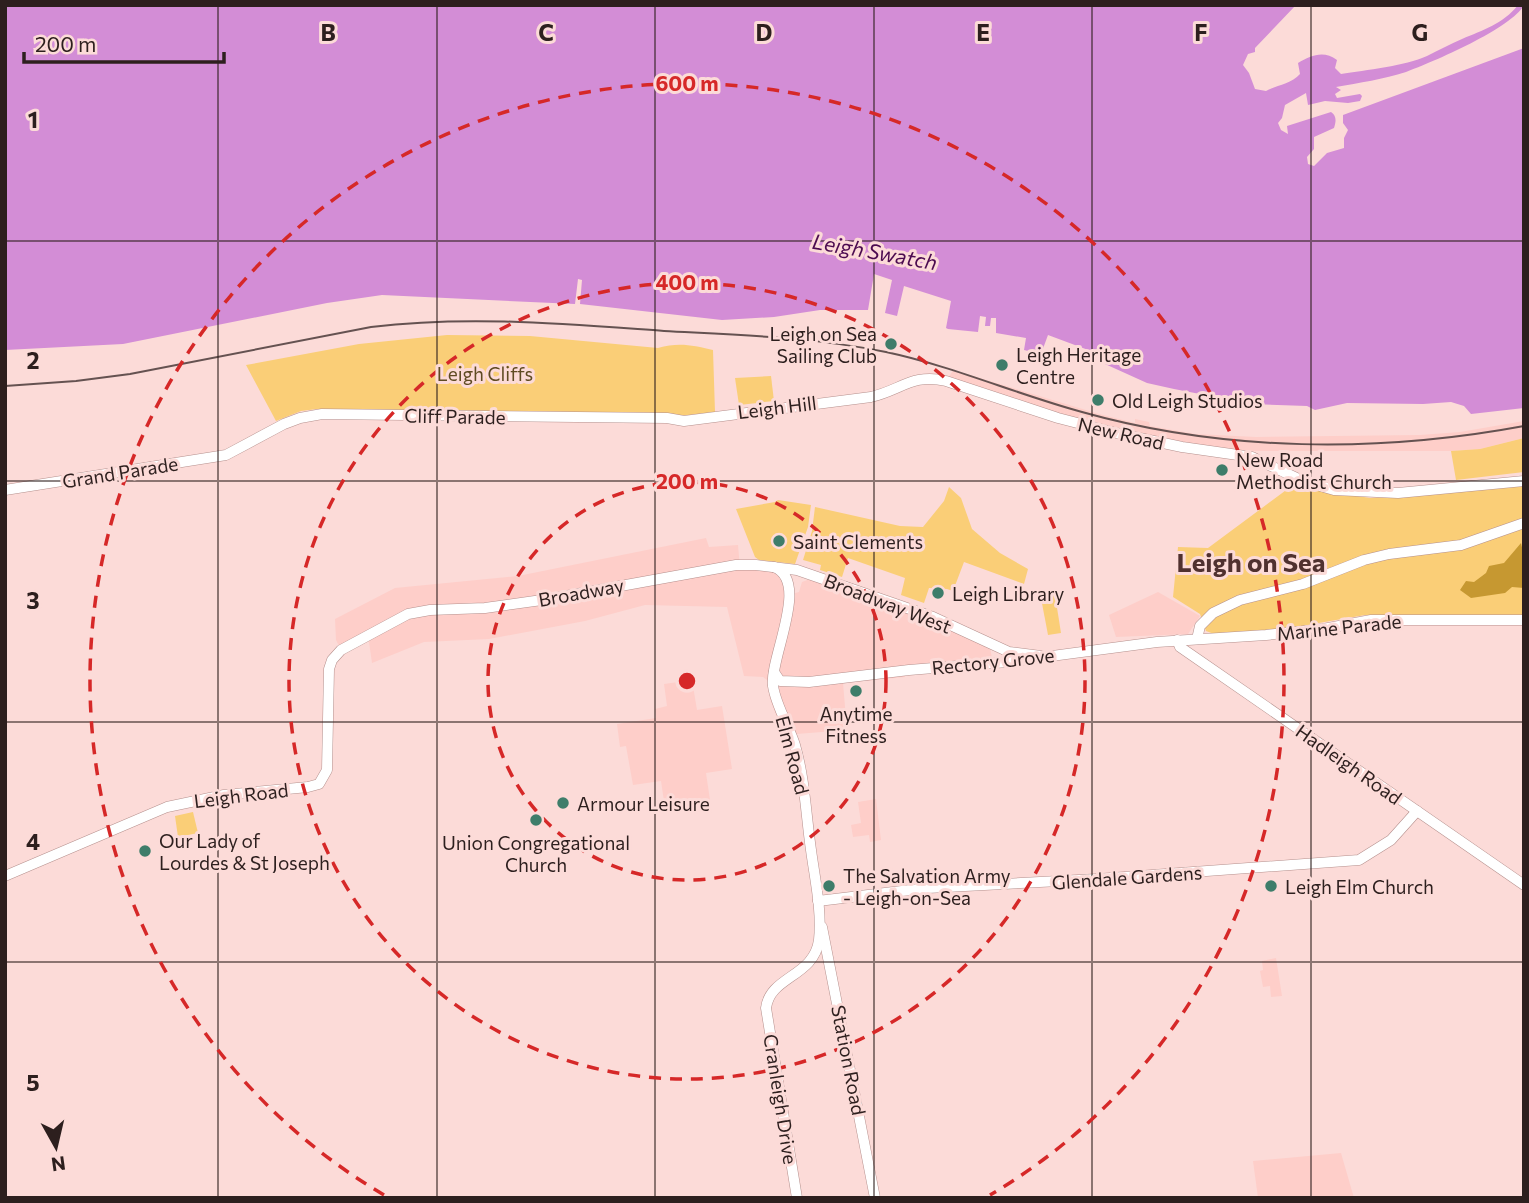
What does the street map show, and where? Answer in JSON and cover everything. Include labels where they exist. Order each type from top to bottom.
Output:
[{"type":"street","name":"New Road","points":[[872,397],[910,380],[936,379],[1058,418],[1182,447],[1240,454],[1261,460],[1319,486],[1372,493],[1412,492],[1524,481]]},
{"type":"street","name":"Leigh Hill","points":[[684,421],[872,397]]},
{"type":"street","name":"Cliff Parade","points":[[235,452],[284,424],[323,414],[659,418],[684,421]]},
{"type":"street","name":"Grand Parade","points":[[5,490],[235,452]]},
{"type":"street","points":[[1197,639],[1200,626],[1213,613],[1240,600],[1303,583],[1364,559],[1461,545],[1524,523]]},
{"type":"street","name":"Broadway","points":[[368,634],[397,618],[418,611],[485,608],[736,565],[797,570]]},
{"type":"street","points":[[770,566],[781,570],[786,577],[789,599]]},
{"type":"street","name":"Broadway West","points":[[797,570],[933,617],[1017,655],[1041,656]]},
{"type":"street","points":[[789,599],[797,578],[814,576]]},
{"type":"street","name":"Elm Road","points":[[789,599],[773,686],[803,777],[821,923],[815,954]]},
{"type":"street","name":"Marine Parade","points":[[1177,640],[1295,632],[1370,620],[1524,620]]},
{"type":"street","name":"Leigh Road","points":[[5,876],[167,807],[192,800],[308,787],[319,783],[327,770],[332,660],[341,650],[368,634]]},
{"type":"street","points":[[978,639],[990,648],[993,663]]},
{"type":"street","name":"Rectory Grove","points":[[774,672],[780,681],[809,682],[1177,640]]},
{"type":"street","name":"Hadleigh Road","points":[[1177,640],[1180,647],[1524,886]]},
{"type":"street","name":"Rectory Grove","points":[[781,708],[782,692],[809,682]]},
{"type":"street","name":"Glendale Gardens","points":[[818,901],[927,888],[1359,860],[1391,841],[1417,811]]},
{"type":"street","name":"Station Road","points":[[821,923],[875,1198]]},
{"type":"street","points":[[815,954],[828,954]]},
{"type":"street","name":"Cranleigh Drive","points":[[797,1198],[766,1008],[771,993],[811,961],[815,954]]},
{"type":"shaded area","points":[[953,370],[1099,414],[1135,423],[1135,419],[1149,422],[1150,426],[1195,434],[1256,437],[1420,435],[1460,432],[1524,421],[1524,438],[1480,449],[1451,451],[1254,451],[1207,447],[1090,423],[948,379]]},
{"type":"shaded area","points":[[706,538],[709,547],[738,545],[740,568],[775,571],[785,577],[788,595],[799,592],[802,582],[810,579],[889,605],[978,639],[990,648],[993,663],[909,670],[905,677],[843,683],[847,730],[784,735],[770,699],[767,680],[763,677],[744,676],[727,607],[645,605],[585,621],[489,639],[424,642],[372,663],[368,635],[341,650],[336,640],[335,619],[395,588],[518,576]]},
{"type":"shaded area","points":[[1521,543],[1524,556],[1524,588],[1512,587],[1505,593],[1471,598],[1460,590],[1466,581],[1474,582],[1486,573],[1489,566],[1504,563]]},
{"type":"shaded area","points":[[1158,592],[1200,616],[1188,634],[1116,637],[1109,615]]},
{"type":"shaded area","points":[[692,680],[697,710],[722,706],[732,769],[706,773],[710,800],[665,808],[661,781],[633,785],[626,746],[620,747],[617,724],[656,718],[655,709],[667,706],[664,684]]},
{"type":"shaded area","points":[[876,799],[881,840],[870,842],[869,835],[853,837],[851,825],[861,823],[858,802]]},
{"type":"shaded area","points":[[1276,958],[1282,996],[1271,997],[1270,986],[1263,987],[1260,971],[1263,970],[1262,961]]},
{"type":"shaded area","points":[[1341,1153],[1354,1198],[1258,1198],[1253,1161]]},
{"type":"green space","name":"Leigh Cliffs","points":[[447,335],[530,336],[658,348],[686,345],[713,350],[715,412],[681,416],[317,409],[301,411],[276,421],[246,365],[359,344]]},
{"type":"green space","points":[[771,376],[774,401],[739,405],[735,378]]},
{"type":"green space","points":[[1524,438],[1524,472],[1456,480],[1451,451],[1480,449]]},
{"type":"green space","points":[[1524,482],[1524,616],[1365,615],[1290,628],[1214,634],[1206,631],[1200,614],[1173,597],[1178,547],[1208,548],[1293,485],[1370,498],[1437,494]]},
{"type":"green space","points":[[949,487],[961,498],[972,529],[1000,553],[1028,569],[1024,584],[964,562],[953,591],[929,588],[924,603],[901,595],[905,578],[848,558],[842,577],[820,570],[821,565],[803,560],[812,531],[815,507],[900,526],[923,527],[944,501]]},
{"type":"green space","points":[[778,500],[811,505],[808,527],[795,564],[759,560],[755,557],[736,509]]},
{"type":"green space","points":[[1055,595],[1061,633],[1048,635],[1041,598]]},
{"type":"green space","points":[[193,812],[198,833],[178,837],[175,816]]},
{"type":"water","name":"Leigh Swatch","points":[[5,5],[1296,5],[1255,48],[1255,52],[1248,54],[1243,65],[1255,89],[1266,91],[1296,77],[1300,74],[1298,63],[1313,56],[1322,54],[1337,60],[1335,68],[1341,74],[1408,62],[1492,26],[1518,5],[1524,5],[1517,14],[1489,34],[1434,61],[1406,72],[1336,87],[1341,90],[1335,94],[1337,98],[1360,94],[1360,101],[1325,101],[1308,105],[1306,93],[1285,105],[1278,123],[1281,130],[1288,134],[1287,126],[1331,112],[1333,114],[1336,119],[1334,128],[1314,137],[1314,149],[1307,157],[1308,164],[1314,166],[1327,153],[1344,148],[1344,138],[1348,130],[1343,123],[1343,115],[1524,48],[1524,408],[1471,414],[1464,406],[1451,402],[1347,403],[1315,410],[1307,406],[1252,404],[1174,389],[1147,383],[1105,364],[1107,357],[1048,335],[1041,354],[1024,350],[1026,338],[996,333],[996,318],[991,318],[990,326],[985,326],[986,317],[980,316],[978,332],[948,329],[951,301],[904,286],[897,316],[885,313],[892,280],[874,274],[868,310],[820,310],[774,317],[722,320],[580,304],[582,280],[578,279],[575,304],[382,295],[327,303],[123,344],[5,350]]},
{"type":"railway","points":[[5,386],[130,374],[371,327],[481,321],[775,337],[859,347],[935,365],[1082,412],[1191,435],[1246,441],[1302,444],[1414,441],[1524,426]]},
{"type":"place","name":"Leigh on Sea Sailing Club","points":[[891,344]]},
{"type":"place","name":"Leigh Heritage Centre","points":[[1002,365]]},
{"type":"place","name":"Old Leigh Studios","points":[[1098,400]]},
{"type":"place","name":"New Road Methodist Church","points":[[1222,470]]},
{"type":"place","name":"Saint Clements","points":[[779,541]]},
{"type":"place","name":"Leigh Library","points":[[938,593]]},
{"type":"place","name":"Anytime Fitness","points":[[856,691]]},
{"type":"place","name":"Armour Leisure","points":[[563,803]]},
{"type":"place","name":"Union Congregational Church","points":[[536,820]]},
{"type":"place","name":"Our Lady of Lourdes & St Joseph","points":[[145,851]]},
{"type":"place","name":"The Salvation Army - Leigh-on-Sea","points":[[829,886]]},
{"type":"place","name":"Leigh Elm Church","points":[[1271,886]]},
{"type":"district","name":"Leigh on Sea","points":[[1251,561]]}]
